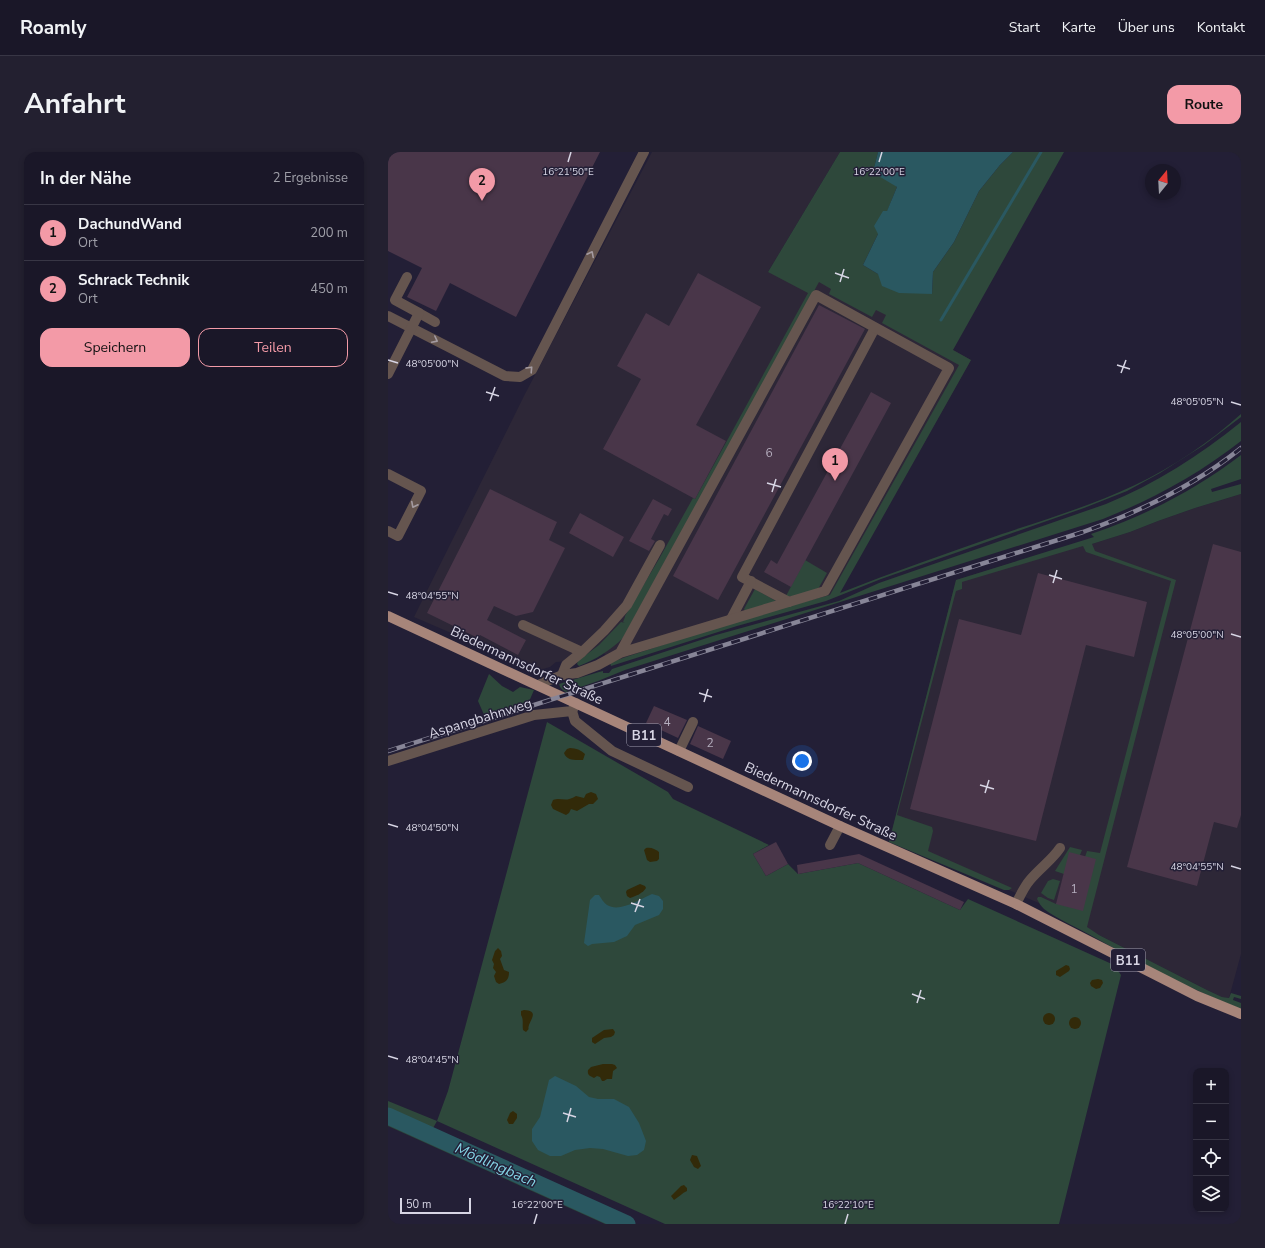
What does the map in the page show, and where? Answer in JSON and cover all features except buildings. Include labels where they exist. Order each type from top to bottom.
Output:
[{"type":"main road","name":"Biedermannsdorfer Straße","points":[[388,616],[538,685],[574,707],[679,751],[840,826],[1016,904],[1188,991],[1241,1014]]},
{"type":"street","points":[[388,316],[505,376],[520,377],[532,370],[644,152]]},
{"type":"street","points":[[407,277],[395,300],[435,322]]},
{"type":"street","points":[[538,685],[562,675],[577,674],[598,665],[620,652],[825,592],[949,368],[816,295],[620,652]]},
{"type":"street","points":[[388,374],[419,313]]},
{"type":"street","points":[[789,602],[742,577],[875,328]]},
{"type":"street","points":[[388,474],[421,491],[398,536],[388,531]]},
{"type":"street","points":[[562,675],[566,665],[604,631],[627,605],[660,545]]},
{"type":"street","points":[[731,619],[751,582]]},
{"type":"street","points":[[523,625],[582,652]]},
{"type":"street","points":[[574,707],[575,721],[612,751],[688,787]]},
{"type":"street","name":"Aspangbahnweg","points":[[388,760],[534,715],[574,707]]},
{"type":"street","points":[[679,751],[693,722]]},
{"type":"street","points":[[830,845],[840,826]]},
{"type":"street","points":[[1016,904],[1031,879],[1051,860],[1060,848]]},
{"type":"shaded area","points":[[652,152],[840,152],[768,272],[818,273],[971,360],[839,593],[612,664],[600,648],[585,660],[556,662],[550,667],[533,672],[472,642],[414,617],[525,394]]},
{"type":"shaded area","points":[[840,152],[878,152],[874,168],[897,187],[878,234],[863,265],[878,274],[932,294],[933,272],[954,242],[979,191],[1000,165],[1013,152],[1064,152],[953,350],[971,360],[840,593],[941,555],[1070,511],[1119,492],[1149,478],[1177,462],[1204,444],[1241,414],[1241,417],[1204,445],[1160,473],[1127,491],[1084,508],[881,579],[826,601],[737,626],[611,666],[610,663],[674,641],[830,595],[959,365],[882,323],[886,315],[876,310],[872,317],[829,294],[831,289],[819,282],[623,638],[613,647],[591,661],[579,666],[577,664],[578,661],[599,645],[621,622],[625,623],[623,622],[625,616],[693,498],[695,499],[808,293],[768,272]]},
{"type":"shaded area","points":[[878,152],[1013,152],[1000,165],[979,191],[954,242],[933,272],[932,294],[899,293],[882,286],[878,274],[863,265],[878,234],[874,226],[883,211],[887,211],[897,187],[877,175],[874,168]]},
{"type":"shaded area","points":[[1241,422],[1241,441],[1225,453],[1175,485],[1140,503],[1103,519],[625,670],[566,692],[561,689],[559,685],[603,671],[603,673],[609,673],[612,669],[716,635],[839,601],[879,583],[1106,504],[1142,487],[1176,468],[1210,446]]},
{"type":"shaded area","points":[[1241,455],[1241,479],[1211,489],[1212,492],[1241,484],[1241,494],[1195,508],[1130,532],[1092,544],[1095,551],[1176,580],[1087,927],[1099,935],[1222,997],[1229,998],[1231,993],[1241,996],[1241,999],[1234,997],[1233,1000],[1241,1003],[1241,1009],[1165,975],[1061,920],[1044,909],[1037,899],[1038,897],[1041,897],[1056,904],[1085,857],[1087,851],[1100,853],[1171,581],[1086,552],[1083,546],[962,582],[962,589],[956,591],[897,815],[932,827],[933,831],[928,851],[1012,888],[1009,890],[1004,890],[889,842],[956,580],[1094,537],[1091,534],[1131,519],[1188,491],[1224,468]]},
{"type":"shaded area","points":[[1241,494],[1241,954],[1229,998],[1222,997],[1207,990],[1041,904],[890,839],[956,580],[1090,539],[1092,544],[1130,532],[1195,508]]},
{"type":"shaded area","points":[[805,560],[827,573],[817,591],[795,596],[786,596]]},
{"type":"shaded area","points":[[755,589],[776,601],[745,611],[744,609]]},
{"type":"shaded area","points":[[489,674],[502,686],[513,692],[520,687],[534,690],[528,704],[485,717],[478,701]]},
{"type":"shaded area","points":[[547,722],[668,792],[673,799],[769,845],[753,854],[766,876],[788,864],[798,874],[858,863],[960,910],[968,899],[1114,965],[1121,975],[1059,1224],[665,1224],[437,1121],[448,1091]]},
{"type":"shaded area","points":[[1070,847],[1082,850],[1080,855],[1064,874],[1055,871]]},
{"type":"shaded area","points":[[1053,879],[1060,881],[1054,900],[1041,893],[1048,881]]},
{"type":"shaded area","points":[[652,894],[659,896],[663,901],[663,909],[659,915],[635,925],[627,936],[614,942],[592,944],[588,946],[584,943],[590,900],[595,895],[599,895],[607,905],[618,907],[630,904]]},
{"type":"shaded area","points":[[555,1076],[576,1086],[589,1097],[598,1099],[614,1099],[629,1107],[639,1123],[646,1141],[644,1150],[637,1155],[628,1156],[603,1149],[590,1148],[575,1150],[561,1156],[550,1156],[538,1150],[532,1141],[532,1129],[540,1117],[549,1080]]},
{"type":"shaded area","points":[[388,1101],[437,1121],[432,1130],[388,1111]]},
{"type":"shaded area","points":[[388,1119],[620,1224],[605,1224],[388,1126]]},
{"type":"sand","points":[[570,748],[582,751],[585,754],[583,760],[572,760],[565,756],[564,753]]},
{"type":"sand","points":[[591,792],[596,794],[598,799],[593,804],[589,804],[577,811],[571,809],[566,815],[553,809],[551,805],[553,800],[566,800],[576,796],[584,798],[586,794]]},
{"type":"sand","points":[[646,848],[653,848],[659,852],[659,859],[657,861],[650,862],[647,860],[644,850]]},
{"type":"sand","points":[[640,884],[646,888],[630,898],[627,896],[627,890]]},
{"type":"sand","points":[[498,948],[501,951],[502,956],[500,959],[504,970],[509,972],[507,980],[499,984],[496,982],[494,976],[496,972],[493,968],[494,964],[492,960],[495,951]]},
{"type":"sand","points":[[1066,965],[1069,966],[1069,971],[1060,977],[1056,975],[1056,971]]},
{"type":"sand","points":[[1092,980],[1102,980],[1103,983],[1100,988],[1096,989],[1091,986],[1090,983]]},
{"type":"sand","points":[[524,1010],[533,1013],[528,1028],[529,1029],[526,1032],[523,1030],[523,1020],[521,1015],[521,1011]]},
{"type":"sand","points":[[1047,1013],[1051,1013],[1055,1019],[1051,1025],[1047,1025],[1043,1021],[1043,1017]]},
{"type":"sand","points":[[1073,1017],[1077,1017],[1081,1023],[1077,1029],[1073,1029],[1069,1025],[1069,1021]]},
{"type":"sand","points":[[613,1029],[615,1032],[611,1037],[604,1038],[595,1044],[592,1042],[592,1038],[604,1030]]},
{"type":"sand","points":[[603,1064],[612,1064],[617,1068],[613,1071],[612,1079],[602,1081],[600,1077],[597,1076],[594,1078],[588,1074],[588,1070],[591,1067]]},
{"type":"sand","points":[[513,1111],[517,1114],[517,1118],[513,1124],[509,1124],[507,1120],[510,1113]]},
{"type":"sand","points":[[692,1155],[697,1156],[701,1166],[698,1169],[694,1167],[690,1160]]},
{"type":"sand","points":[[684,1185],[687,1188],[687,1191],[674,1200],[671,1196]]},
{"type":"waterway","points":[[941,320],[1041,152]]},
{"type":"waterway","name":"Mödlingbach","points":[[388,1116],[627,1224]]},
{"type":"railway","points":[[388,751],[1083,532],[1125,516],[1165,497],[1223,462],[1241,448]]},
{"type":"place","name":"Schrack Technik","points":[[482,201]]},
{"type":"place","name":"DachundWand","points":[[835,481]]}]
